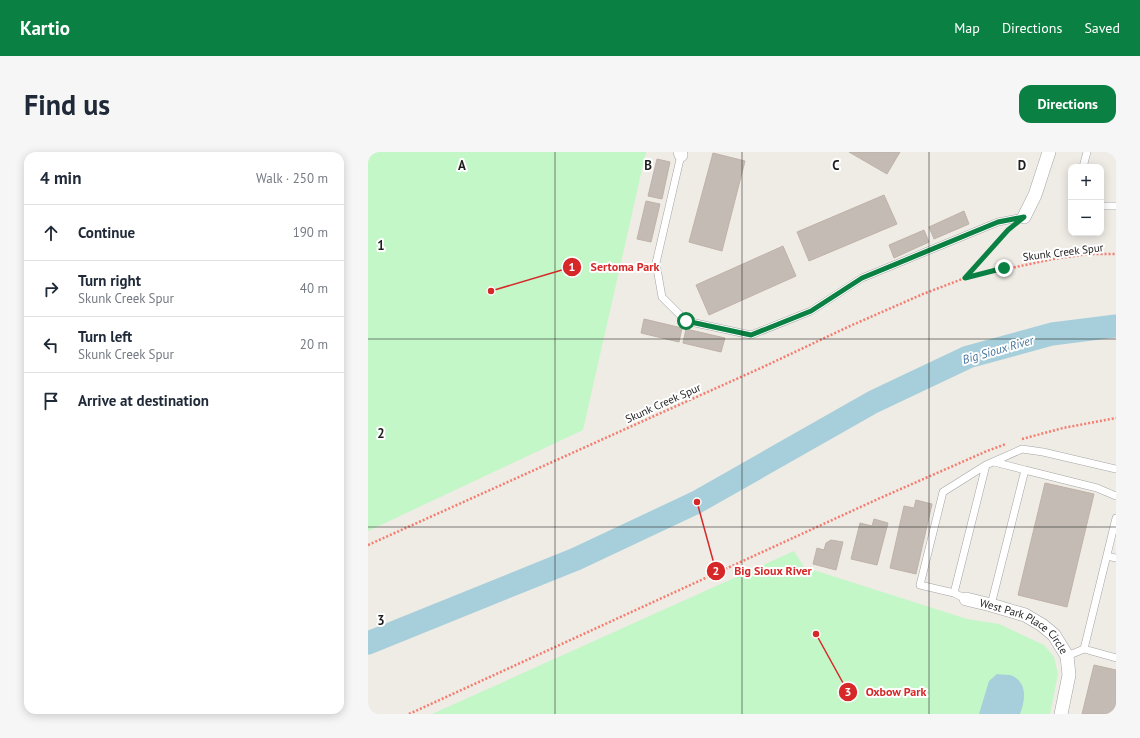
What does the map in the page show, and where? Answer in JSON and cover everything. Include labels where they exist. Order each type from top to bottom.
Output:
[{"type":"street","points":[[1024,217],[1036,195],[1049,152]]},
{"type":"street","name":"West Park Place Circle","points":[[966,599],[1025,615],[1042,625],[1054,635],[1066,656],[1069,675],[1061,714]]},
{"type":"lane","points":[[1084,164],[1086,152]]},
{"type":"lane","points":[[680,154],[656,264],[662,297],[686,321],[751,335],[811,311],[862,278],[998,222],[1024,217]]},
{"type":"lane","points":[[1104,206],[1116,206]]},
{"type":"lane","points":[[966,599],[954,593],[920,584],[943,492],[986,465],[1022,449],[1043,452],[1116,469]]},
{"type":"lane","points":[[994,462],[1097,488],[1116,496]]},
{"type":"lane","points":[[954,593],[986,465]]},
{"type":"lane","points":[[991,605],[1025,470]]},
{"type":"lane","points":[[1084,649],[1116,518]]},
{"type":"lane","points":[[1107,556],[1116,558]]},
{"type":"lane","points":[[1066,656],[1084,649],[1116,658]]},
{"type":"path","name":"Skunk Creek Spur","points":[[965,278],[1008,230],[1024,217]]},
{"type":"path","name":"Skunk Creek Spur","points":[[368,546],[923,294],[965,278],[1053,259],[1088,254],[1116,254]]},
{"type":"path","points":[[1019,440],[1063,428],[1116,418]]},
{"type":"path","points":[[409,714],[878,499],[987,451],[1012,442]]},
{"type":"green space","points":[[368,152],[646,152],[583,430],[368,531]]},
{"type":"green space","points":[[794,551],[804,567],[967,619],[999,624],[1044,645],[1054,657],[1058,674],[1050,714],[432,714]]},
{"type":"water","points":[[997,674],[1013,676],[1021,683],[1024,698],[1020,714],[979,714],[989,681]]},
{"type":"building","points":[[849,152],[900,152],[887,174]]},
{"type":"building","points":[[713,153],[745,161],[722,251],[689,242]]},
{"type":"building","points":[[657,159],[670,162],[662,199],[648,196]]},
{"type":"building","points":[[884,195],[897,224],[809,261],[797,232]]},
{"type":"building","points":[[646,201],[660,204],[651,242],[637,239]]},
{"type":"building","points":[[964,211],[969,224],[934,239],[929,227]]},
{"type":"building","points":[[924,230],[929,242],[894,258],[889,245]]},
{"type":"building","points":[[783,246],[796,276],[709,315],[696,285]]},
{"type":"building","points":[[644,319],[682,328],[679,342],[641,333]]},
{"type":"building","points":[[686,329],[725,338],[721,352],[683,343]]},
{"type":"building","points":[[1045,483],[1094,494],[1067,607],[1018,595]]},
{"type":"building","points":[[916,500],[932,504],[916,574],[890,568],[904,506],[914,508]]},
{"type":"building","points":[[874,519],[888,523],[877,565],[851,559],[860,523],[872,526]]},
{"type":"building","points":[[831,540],[843,542],[836,570],[813,564],[817,548],[824,550],[826,543]]},
{"type":"building","points":[[1094,665],[1116,670],[1116,714],[1082,714]]},
{"type":"waterway","name":"Big Sioux River","points":[[368,643],[576,559],[697,502],[873,402],[968,357],[1052,334],[1116,326]]},
{"type":"place","name":"Sertoma Park","points":[[491,291]]},
{"type":"place","name":"Big Sioux River","points":[[697,502]]},
{"type":"place","name":"Oxbow Park","points":[[816,634]]},
{"type":"route","points":[[686,321],[751,335],[811,311],[862,278],[998,222],[1024,217],[1008,230],[965,278],[1004,268]]}]
